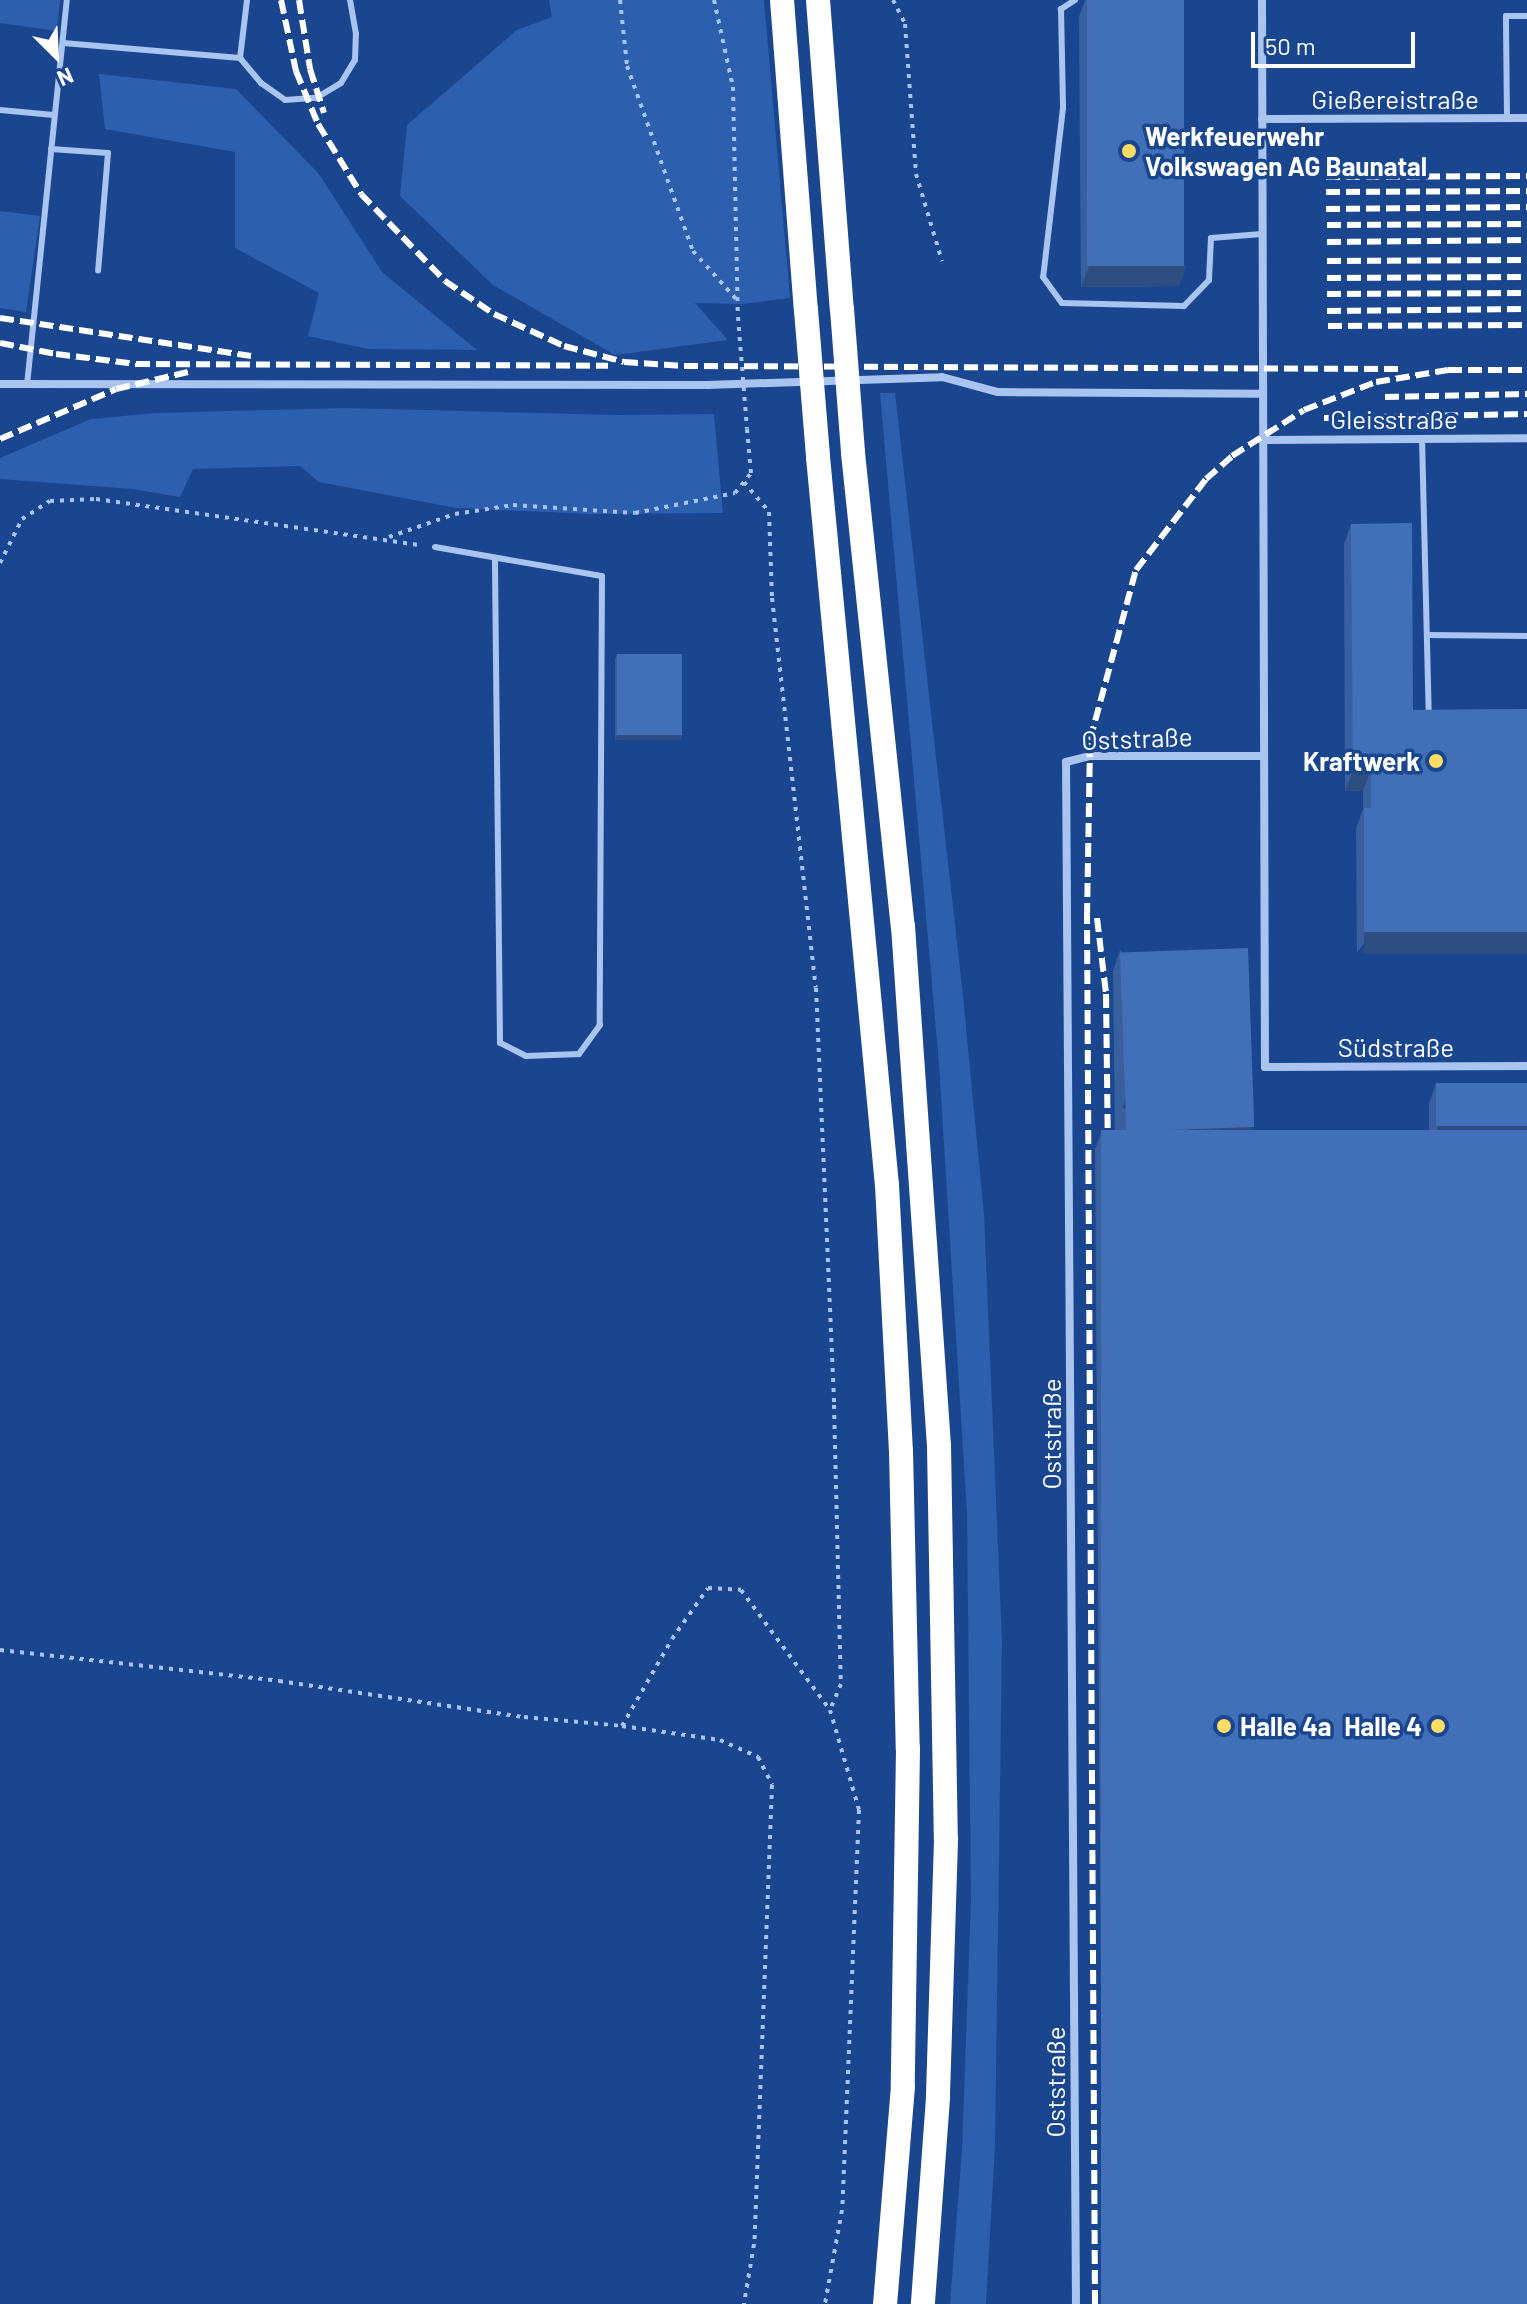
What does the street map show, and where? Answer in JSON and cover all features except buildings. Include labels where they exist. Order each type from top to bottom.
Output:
[{"type":"highway","points":[[782,0],[818,457],[887,1185],[901,1451],[908,1749],[903,2086],[885,2304]]},
{"type":"highway","points":[[818,0],[853,453],[903,926],[939,1446],[946,1840],[938,2098],[925,2297]]},
{"type":"highway","points":[[877,2304],[889,2254]]},
{"type":"street","points":[[1262,0],[1263,756]]},
{"type":"street","name":"Gießereistraße","points":[[1262,119],[1527,118]]},
{"type":"street","points":[[0,384],[707,385],[942,377],[998,392],[1262,394]]},
{"type":"street","name":"Gleisstraße","points":[[1262,440],[1527,438]]},
{"type":"street","name":"Oststraße","points":[[1076,2304],[1066,762],[1090,756],[1263,756]]},
{"type":"street","name":"Südstraße","points":[[1263,756],[1265,1067],[1527,1066]]},
{"type":"lane","points":[[27,385],[67,0]]},
{"type":"lane","points":[[240,58],[247,0]]},
{"type":"lane","points":[[63,43],[240,58],[261,83],[285,100],[316,98],[341,83],[355,60],[356,34],[350,0]]},
{"type":"lane","points":[[1075,0],[1061,9],[1063,108],[1043,277],[1062,303],[1184,306],[1209,280],[1211,238],[1262,234]]},
{"type":"lane","points":[[1255,0],[1262,0]]},
{"type":"lane","points":[[1507,118],[1506,16],[1527,16]]},
{"type":"lane","points":[[0,110],[54,115]]},
{"type":"lane","points":[[51,149],[108,153],[98,271]]},
{"type":"lane","points":[[1422,438],[1429,725]]},
{"type":"lane","points":[[435,547],[602,576],[600,1025],[579,1054],[526,1056],[500,1043],[495,558]]},
{"type":"lane","points":[[1427,635],[1527,636]]},
{"type":"path","points":[[620,0],[627,66],[693,251],[736,299]]},
{"type":"path","points":[[387,538],[455,514],[513,505],[635,513],[735,493],[751,473],[736,299],[733,87],[714,0]]},
{"type":"path","points":[[893,0],[905,24],[916,174],[942,261]]},
{"type":"path","points":[[744,482],[769,512],[772,598],[816,988],[834,1405],[841,1684],[830,1710]]},
{"type":"path","points":[[0,563],[22,519],[50,501],[96,499],[435,547]]},
{"type":"path","points":[[622,1726],[672,1639],[708,1588],[741,1590],[830,1710],[859,1810],[842,2210],[825,2304]]},
{"type":"path","points":[[0,1650],[279,1681],[524,1717],[622,1726],[720,1740],[758,1757],[772,1785],[754,2244],[744,2304]]},
{"type":"shaded area","points":[[0,0],[60,0],[57,31],[0,23]]},
{"type":"shaded area","points":[[549,0],[764,0],[790,298],[743,304],[695,303],[728,340],[615,355],[493,285],[400,196],[407,125],[517,30],[552,17]]},
{"type":"shaded area","points":[[99,74],[236,89],[319,174],[382,272],[477,350],[368,349],[308,336],[319,293],[235,248],[235,152],[105,129]]},
{"type":"shaded area","points":[[0,211],[40,216],[26,312],[0,308]]},
{"type":"shaded area","points":[[880,393],[895,393],[963,996],[984,1215],[1002,1642],[995,2145],[986,2304],[950,2304],[962,2150],[971,1900],[967,1513],[939,1064]]},
{"type":"shaded area","points":[[344,408],[616,415],[714,414],[723,513],[590,514],[456,508],[319,482],[300,466],[193,469],[180,497],[133,489],[0,479],[0,458],[91,419],[156,413]]},
{"type":"railway","points":[[281,0],[296,71],[318,124],[361,194],[445,281],[494,314],[564,346],[624,362],[684,366],[1400,369]]},
{"type":"railway","points":[[299,0],[310,69],[324,113]]},
{"type":"railway","points":[[1326,177],[1527,176]]},
{"type":"railway","points":[[1326,192],[1527,191]]},
{"type":"railway","points":[[1326,209],[1527,207]]},
{"type":"railway","points":[[1327,225],[1527,224]]},
{"type":"railway","points":[[1327,242],[1527,240]]},
{"type":"railway","points":[[1327,261],[1527,260]]},
{"type":"railway","points":[[1327,278],[1527,277]]},
{"type":"railway","points":[[1327,294],[1527,293]]},
{"type":"railway","points":[[1327,311],[1527,309]]},
{"type":"railway","points":[[0,318],[251,356]]},
{"type":"railway","points":[[1328,326],[1527,325]]},
{"type":"railway","points":[[0,343],[136,364],[608,366]]},
{"type":"railway","points":[[1095,2304],[1087,917],[1090,740],[1136,570],[1206,479],[1232,456],[1304,410],[1376,382],[1448,370],[1527,370]]},
{"type":"railway","points":[[0,439],[116,389],[188,372]]},
{"type":"railway","points":[[1385,397],[1527,394]]},
{"type":"railway","points":[[1324,418],[1527,414]]},
{"type":"railway","points":[[1097,918],[1106,994],[1108,1149]]},
{"type":"place","name":"Werkfeuerwehr Volkswagen AG Baunatal","points":[[1129,151]]},
{"type":"place","name":"Kraftwerk","points":[[1436,761]]},
{"type":"place","name":"Halle 4a","points":[[1224,1726]]},
{"type":"place","name":"Halle 4","points":[[1438,1726]]}]
